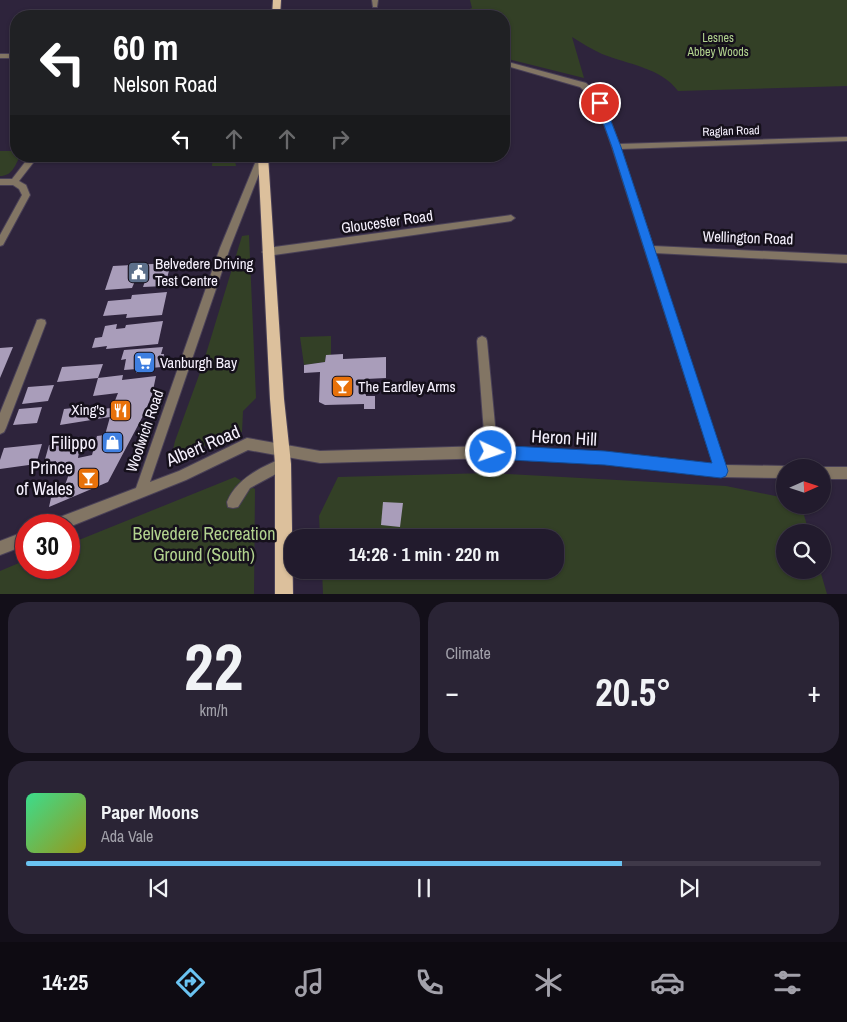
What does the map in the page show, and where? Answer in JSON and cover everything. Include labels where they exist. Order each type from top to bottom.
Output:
[{"type":"main road","name":"Woolwich Road","points":[[262,162],[282,456],[284,594]]},
{"type":"street","points":[[510,66],[583,85],[593,91],[600,103],[721,471]]},
{"type":"street","name":"Raglan Road","points":[[616,147],[847,139]]},
{"type":"street","name":"Woolwich Road","points":[[141,491],[224,248],[260,162]]},
{"type":"street","points":[[14,182],[29,163]]},
{"type":"street","points":[[0,182],[14,182],[23,187],[26,195],[0,243]]},
{"type":"street","name":"Gloucester Road","points":[[268,252],[511,218]]},
{"type":"street","name":"Wellington Road","points":[[648,249],[847,259]]},
{"type":"street","points":[[0,428],[41,323]]},
{"type":"street","points":[[482,341],[491,452]]},
{"type":"street","name":"Albert Road","points":[[80,516],[182,476],[247,444],[282,456]]},
{"type":"street","name":"Heron Hill","points":[[282,456],[320,457],[491,452],[605,458],[721,471],[776,472]]},
{"type":"street","points":[[233,502],[246,484],[282,456]]},
{"type":"street","points":[[831,473],[847,473]]},
{"type":"street","points":[[0,548],[15,542]]},
{"type":"green space","name":"Lesnes Abbey Woods","points":[[470,0],[847,0],[847,86],[678,91],[671,83],[654,72],[602,54],[572,37],[584,78],[510,60],[510,10],[467,10],[472,8]]},
{"type":"green space","points":[[0,151],[10,151],[10,162],[17,162],[10,172],[0,176]]},
{"type":"green space","points":[[212,162],[235,162],[236,166],[212,166]]},
{"type":"green space","points":[[249,235],[256,398],[243,411],[242,432],[171,458],[175,441],[202,367],[242,236]]},
{"type":"green space","points":[[331,336],[331,355],[326,355],[325,362],[304,365],[300,337]]},
{"type":"green space","points":[[489,473],[726,486],[776,496],[776,514],[804,514],[807,524],[776,524],[776,579],[823,579],[827,594],[323,594],[322,579],[564,579],[564,529],[320,529],[319,516],[338,477]]},
{"type":"green space","name":"Belvedere Recreation Ground (South)","points":[[235,477],[255,489],[254,594],[0,594],[0,571],[15,565],[15,579],[80,579],[80,540]]},
{"type":"building","name":"Belvedere Driving Test Centre","points":[[171,263],[165,286],[143,287],[145,281],[135,281],[132,288],[105,290],[113,266]]},
{"type":"building","points":[[167,292],[162,315],[126,318],[127,314],[103,316],[108,301],[131,299],[132,295]]},
{"type":"building","points":[[163,321],[158,344],[106,349],[107,346],[92,348],[95,338],[102,337],[105,326],[117,324],[116,329],[125,328],[126,325]]},
{"type":"building","points":[[13,347],[0,378],[0,348]]},
{"type":"building","name":"Vanburgh Bay","points":[[163,347],[161,354],[164,354],[162,367],[151,368],[150,372],[136,373],[137,369],[124,370],[126,359],[121,360],[124,350]]},
{"type":"building","name":"The Eardley Arms","points":[[343,354],[343,359],[386,357],[386,378],[366,379],[366,396],[375,396],[375,409],[364,409],[364,404],[325,405],[319,402],[320,372],[304,373],[304,365],[325,362],[326,355]]},
{"type":"building","points":[[103,364],[98,378],[57,382],[62,367]]},
{"type":"building","points":[[123,375],[122,380],[156,376],[152,395],[144,414],[108,482],[49,507],[51,498],[72,491],[73,483],[65,485],[70,471],[55,474],[56,461],[44,463],[49,445],[81,441],[78,458],[92,455],[97,436],[105,435],[110,417],[60,425],[64,409],[90,406],[89,410],[112,408],[118,393],[93,396],[98,378]]},
{"type":"building","points":[[54,385],[48,401],[22,404],[28,387]]},
{"type":"building","points":[[42,407],[37,423],[13,425],[19,409]]},
{"type":"building","points":[[42,444],[36,464],[0,469],[0,460],[4,448]]},
{"type":"building","points":[[383,502],[403,503],[400,527],[381,525]]},
{"type":"place","name":"Belvedere Driving Test Centre","points":[[139,273]]},
{"type":"place","name":"Vanburgh Bay","points":[[144,363]]},
{"type":"place","name":"The Eardley Arms","points":[[342,387]]},
{"type":"place","name":"Xing's","points":[[121,410]]},
{"type":"place","name":"Filippo","points":[[112,443]]},
{"type":"place","name":"Prince of Wales","points":[[89,478]]},
{"type":"route","points":[[491,452],[605,458],[721,471],[600,103]]}]
